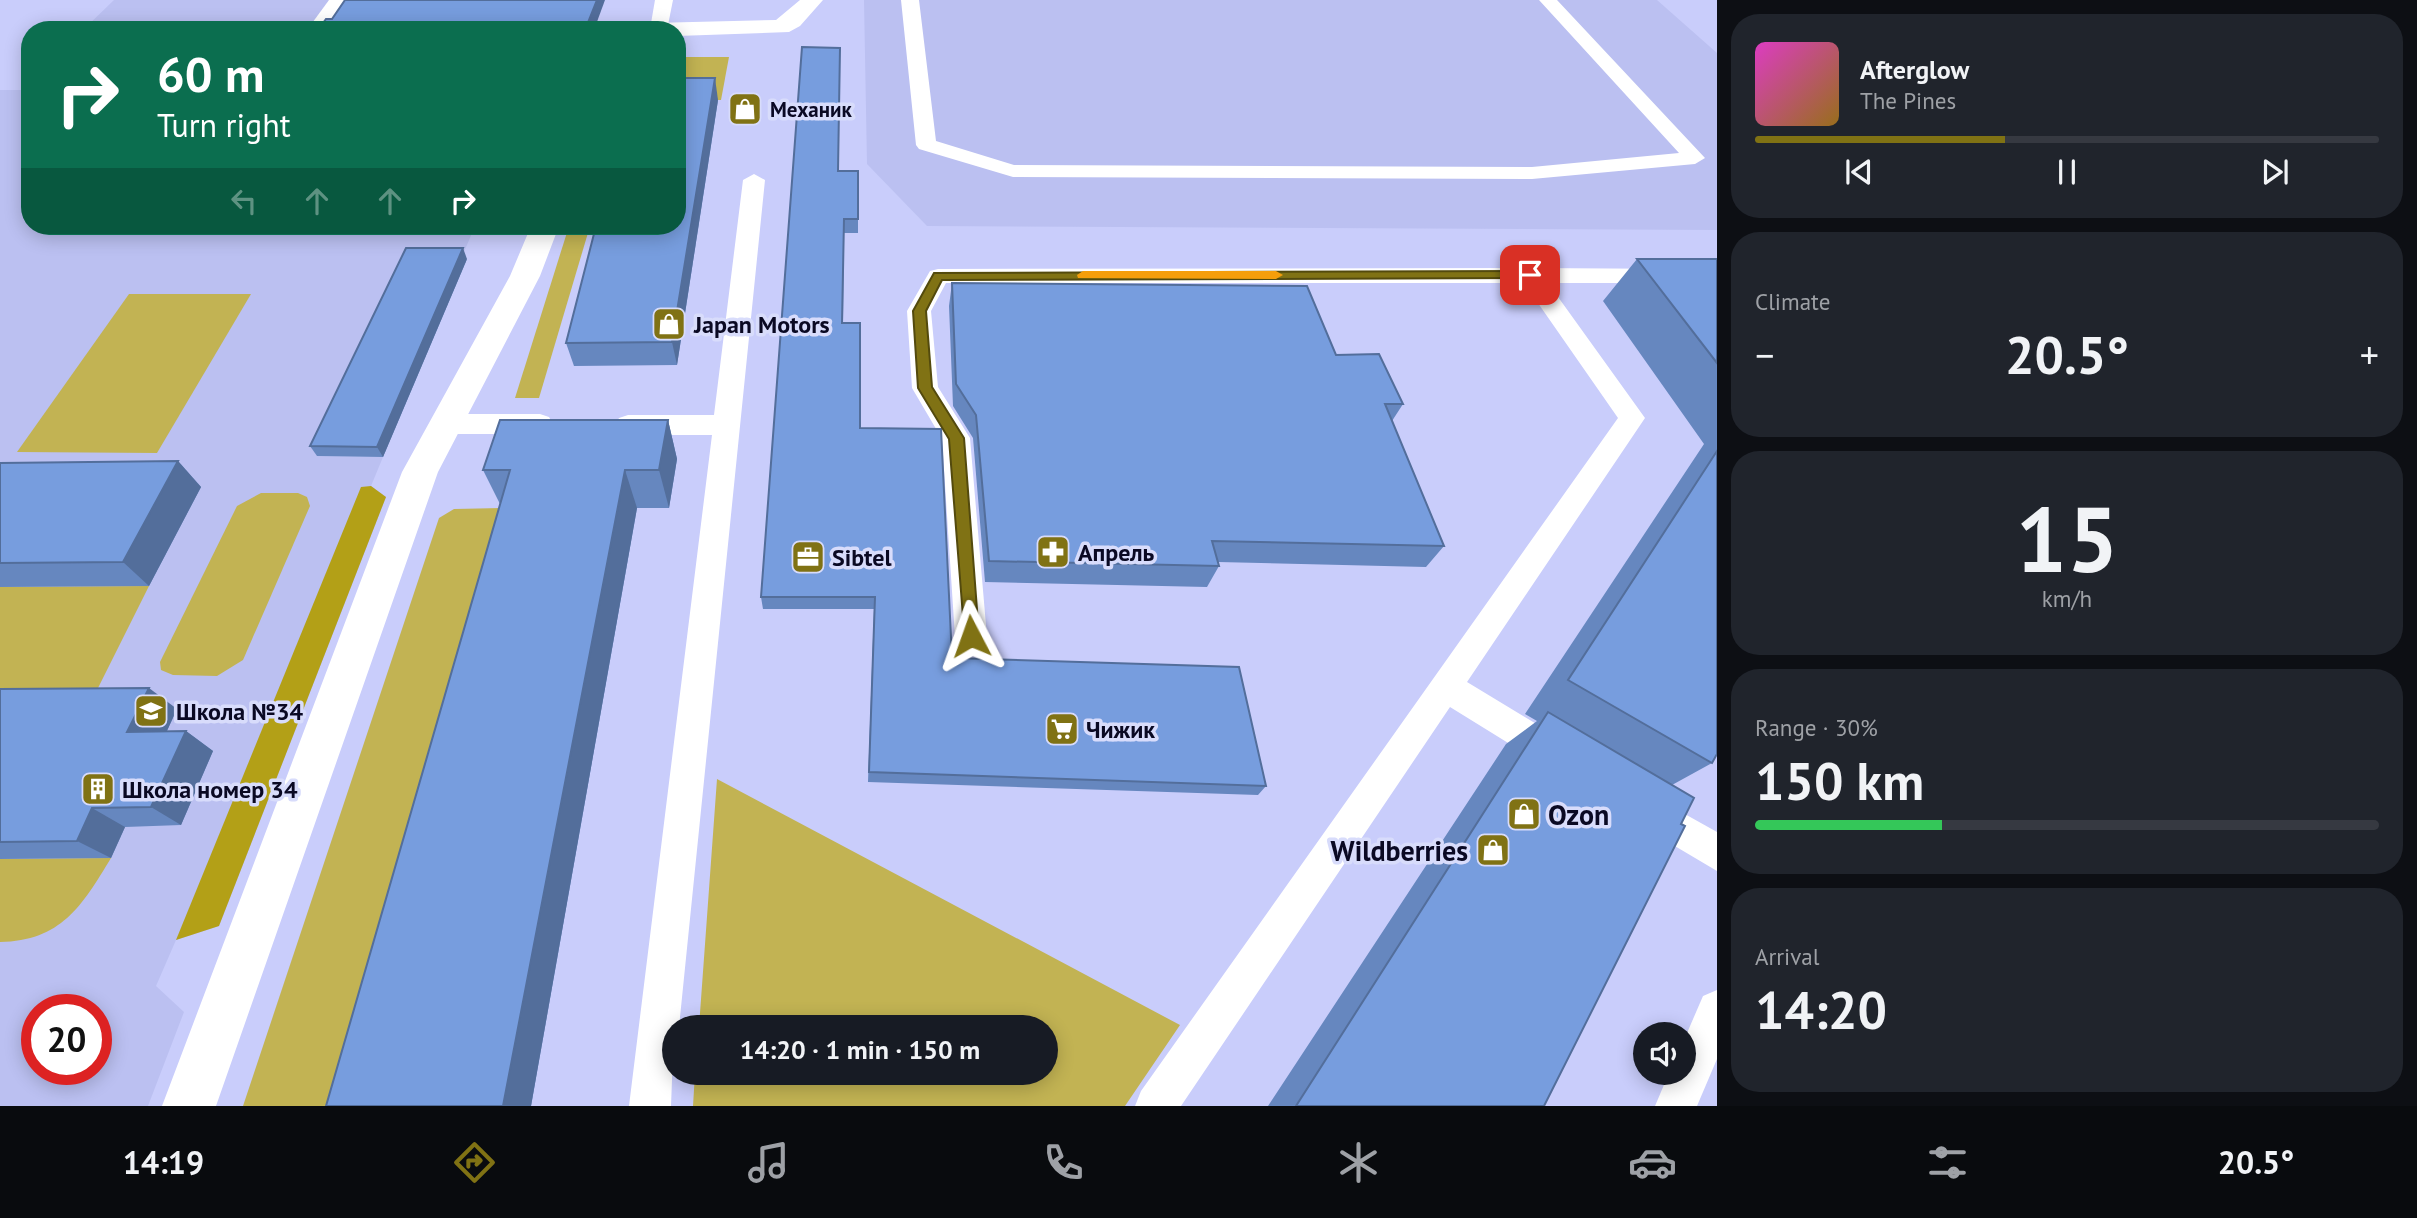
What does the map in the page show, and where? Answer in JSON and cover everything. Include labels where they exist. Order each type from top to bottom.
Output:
[{"type":"street","points":[[686,29],[780,27],[792,21],[812,0]]},
{"type":"street","points":[[189,1106],[420,472],[525,276],[541,235]]},
{"type":"lane","points":[[323,21],[338,0]]},
{"type":"lane","points":[[660,21],[664,0]]},
{"type":"lane","points":[[910,0],[926,145],[1013,171],[1532,173],[1695,158],[1548,0]]},
{"type":"lane","points":[[650,1106],[754,180]]},
{"type":"lane","points":[[1156,1106],[1632,418],[1530,275]]},
{"type":"lane","points":[[971,636],[956,438],[925,388],[919,311],[938,276],[1530,275],[1692,276],[1717,280]]},
{"type":"lane","points":[[446,424],[567,424]]},
{"type":"lane","points":[[607,425],[726,425]]},
{"type":"lane","points":[[1445,686],[1580,769]]},
{"type":"lane","points":[[1626,797],[1717,853]]},
{"type":"lane","points":[[1676,1106],[1717,1010]]},
{"type":"shaded area","points":[[114,0],[526,0],[517,21],[92,21]]},
{"type":"shaded area","points":[[864,0],[1657,0],[1717,53],[1717,230],[927,226],[867,164]]},
{"type":"shaded area","points":[[686,57],[729,57],[721,100],[686,100]]},
{"type":"shaded area","name":"Школа №34","points":[[0,90],[21,90],[21,235],[471,235],[461,259],[317,456],[383,457],[371,486],[386,497],[219,926],[176,940],[156,986],[184,1012],[148,1106],[0,1106]]},
{"type":"shaded area","points":[[566,235],[587,235],[539,398],[515,398]]},
{"type":"shaded area","points":[[129,294],[251,294],[157,453],[17,452]]},
{"type":"shaded area","points":[[371,486],[386,497],[219,926],[176,940],[361,487]]},
{"type":"shaded area","points":[[261,493],[298,493],[307,497],[310,506],[243,660],[217,676],[173,675],[161,670],[160,662],[237,506]]},
{"type":"shaded area","points":[[502,508],[368,1106],[243,1106],[439,518],[454,509]]},
{"type":"shaded area","points":[[149,586],[87,710],[0,711],[0,587]]},
{"type":"shaded area","points":[[717,779],[1180,1025],[1125,1106],[693,1106],[694,1085],[1058,1085],[1058,1015],[700,1015]]},
{"type":"shaded area","points":[[111,858],[90,891],[68,918],[39,935],[0,942],[0,859]]},
{"type":"building","points":[[345,0],[597,0],[589,21],[325,21],[332,19]]},
{"type":"building","points":[[802,47],[840,48],[838,171],[858,171],[858,219],[844,219],[842,323],[860,323],[860,428],[941,429],[952,658],[1239,667],[1266,786],[869,772],[875,597],[761,597]]},
{"type":"building","points":[[686,78],[715,78],[672,342],[566,343],[594,235],[686,235]]},
{"type":"building","points":[[406,248],[463,248],[377,447],[310,446]]},
{"type":"building","points":[[1637,259],[1717,259],[1717,363]]},
{"type":"building","points":[[952,283],[1307,286],[1336,355],[1379,354],[1403,404],[1385,404],[1444,546],[1212,541],[1219,566],[989,561],[976,415],[956,384]]},
{"type":"building","points":[[500,420],[668,420],[659,470],[625,470],[503,1106],[326,1106],[510,470],[483,470]]},
{"type":"building","points":[[1717,451],[1717,754],[1712,763],[1568,680]]},
{"type":"building","points":[[178,461],[123,562],[0,563],[0,463]]},
{"type":"building","name":"Школа номер 34","points":[[149,688],[127,732],[186,731],[151,807],[92,808],[77,841],[0,842],[0,689]]},
{"type":"building","points":[[1548,712],[1694,798],[1681,824],[1685,826],[1544,1106],[1296,1106]]},
{"type":"slow traffic","points":[[1083,275],[1276,275]]},
{"type":"place","name":"Механик","points":[[745,109]]},
{"type":"place","name":"Japan Motors","points":[[669,324]]},
{"type":"place","name":"Апрель","points":[[1053,552]]},
{"type":"place","name":"Sibtel","points":[[808,557]]},
{"type":"place","name":"Школа №34","points":[[151,711]]},
{"type":"place","name":"Чижик","points":[[1062,729]]},
{"type":"place","name":"Школа номер 34","points":[[98,789]]},
{"type":"place","name":"Ozon","points":[[1524,814]]},
{"type":"place","name":"Wildberries","points":[[1493,850]]},
{"type":"route","points":[[971,636],[956,438],[925,388],[919,311],[938,276],[1530,275]]}]
